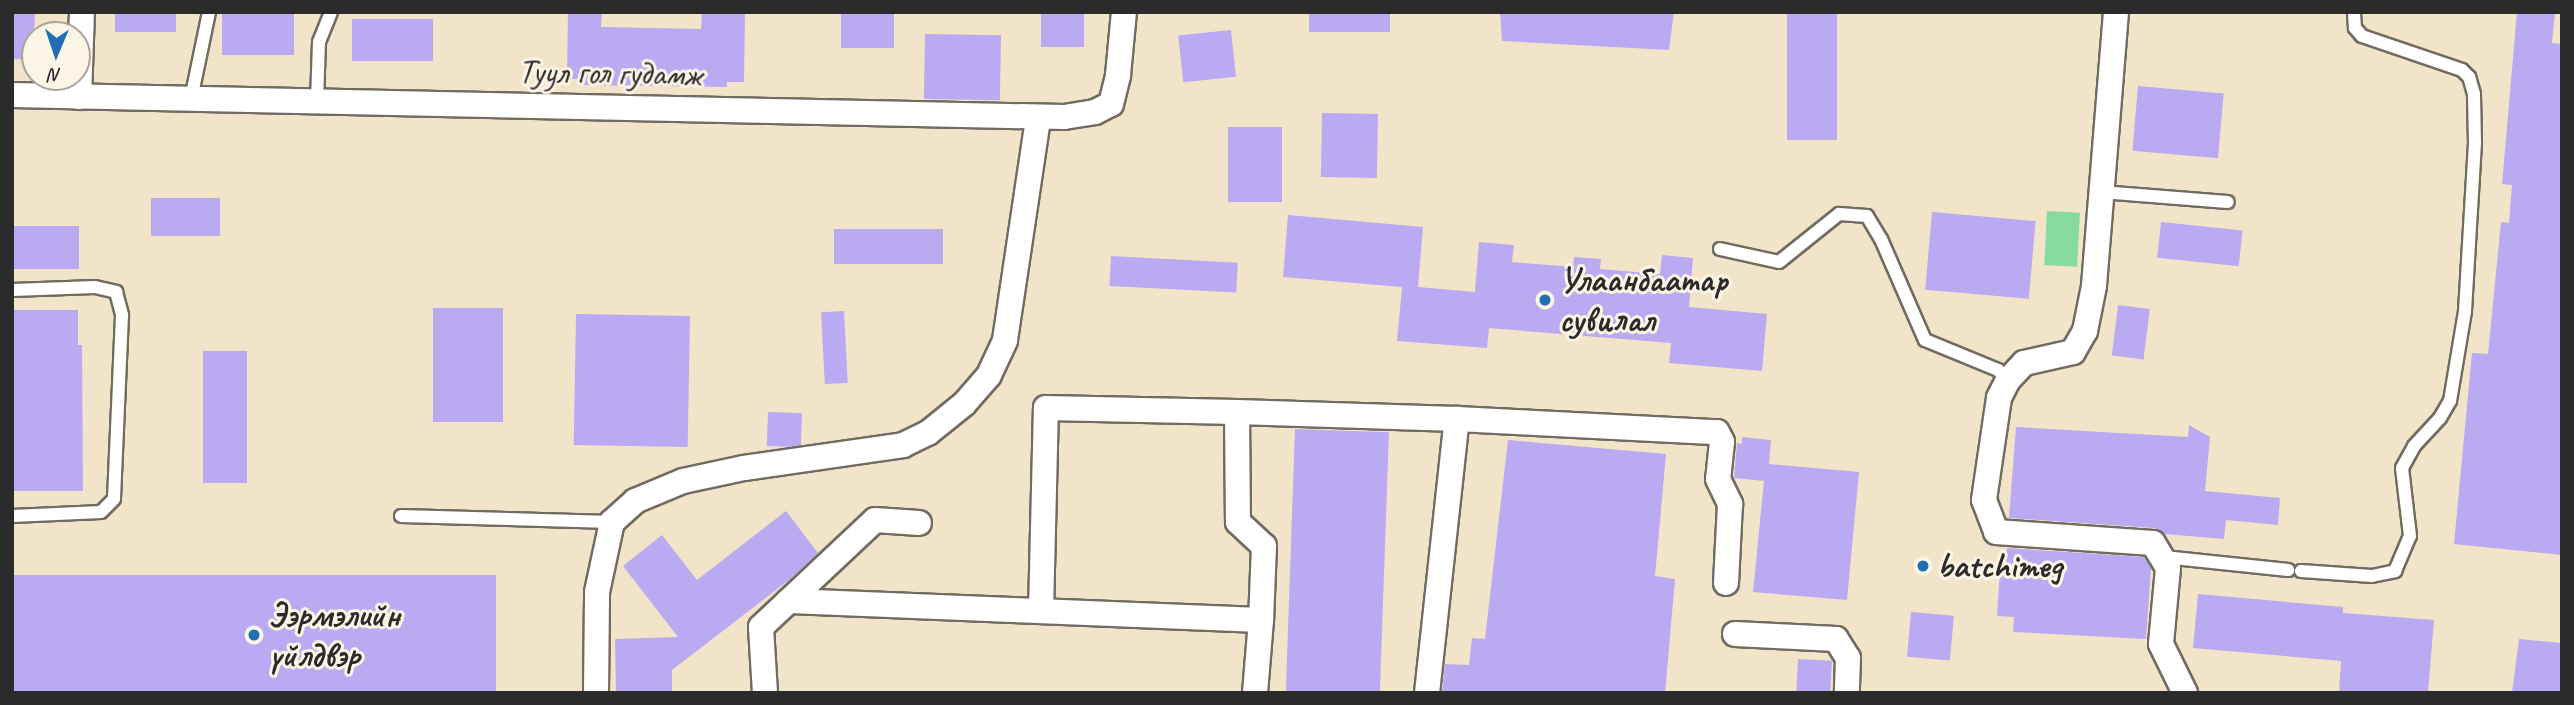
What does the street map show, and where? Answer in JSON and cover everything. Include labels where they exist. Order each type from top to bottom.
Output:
[{"type":"street","points":[[79,97],[82,12]]},
{"type":"street","name":"Туул гол гудамж","points":[[12,95],[1038,118],[1095,112],[1111,104],[1118,75],[1125,12]]},
{"type":"street","points":[[2116,12],[2094,286],[2085,331],[2073,352],[2024,363],[2008,380],[1999,398],[1984,500],[1996,532],[2153,543],[2164,557],[2168,568],[2161,644],[2185,693]]},
{"type":"street","points":[[596,693],[597,592],[612,522],[635,501],[683,481],[744,468],[903,445],[928,433],[964,404],[989,375],[1005,340],[1038,118]]},
{"type":"street","points":[[1041,611],[1046,408],[1457,419],[1717,432],[1721,442],[1718,479],[1730,504],[1726,583]]},
{"type":"street","points":[[1237,412],[1238,522],[1264,546],[1255,693]]},
{"type":"street","points":[[1427,693],[1457,419]]},
{"type":"street","points":[[765,693],[761,627],[875,520],[919,523]]},
{"type":"street","points":[[789,601],[1261,620]]},
{"type":"street","points":[[1735,634],[1836,639],[1848,658],[1847,693]]},
{"type":"lane","points":[[191,99],[208,12]]},
{"type":"lane","points":[[317,102],[319,42],[331,12]]},
{"type":"lane","points":[[2164,557],[2294,571],[2372,576],[2395,571],[2410,536],[2403,468],[2414,446],[2440,418],[2450,401],[2465,311],[2474,94],[2469,77],[2462,70],[2362,36],[2355,28],[2354,12]]},
{"type":"lane","points":[[2101,192],[2228,202]]},
{"type":"lane","points":[[1720,249],[1779,262],[1839,214],[1867,216],[1881,239],[1925,340],[1998,370],[2008,380]]},
{"type":"lane","points":[[12,290],[95,288],[116,292],[122,315],[114,499],[101,512],[12,516]]},
{"type":"lane","points":[[401,516],[612,522]]},
{"type":"green space","points":[[2047,211],[2080,213],[2077,267],[2044,265]]},
{"type":"building","points":[[115,12],[176,12],[176,32],[115,32]]},
{"type":"building","points":[[222,12],[294,12],[294,55],[222,55]]},
{"type":"building","points":[[568,12],[602,12],[601,27],[701,29],[702,12],[745,12],[744,82],[727,82],[727,87],[583,85],[583,79],[567,79]]},
{"type":"building","points":[[841,12],[894,12],[894,48],[841,48]]},
{"type":"building","points":[[1041,12],[1084,12],[1084,47],[1041,47]]},
{"type":"building","points":[[1309,12],[1390,12],[1390,32],[1309,32]]},
{"type":"building","points":[[1500,12],[1674,12],[1669,50],[1502,41]]},
{"type":"building","points":[[1787,12],[1837,12],[1837,140],[1787,140]]},
{"type":"building","points":[[2517,12],[2555,12],[2552,43],[2562,44],[2562,555],[2454,544],[2472,353],[2488,354],[2501,222],[2509,223],[2512,185],[2502,184]]},
{"type":"building","points":[[12,13],[35,14],[35,21],[21,21],[21,59],[12,59]]},
{"type":"building","points":[[352,19],[433,19],[433,61],[352,61]]},
{"type":"building","points":[[1231,30],[1236,77],[1183,82],[1178,36]]},
{"type":"building","points":[[925,34],[1001,35],[1000,100],[924,99]]},
{"type":"building","points":[[2138,86],[2224,93],[2218,158],[2132,151]]},
{"type":"building","points":[[1322,113],[1378,114],[1377,178],[1321,177]]},
{"type":"building","points":[[1228,127],[1282,127],[1282,202],[1228,202]]},
{"type":"building","points":[[151,198],[220,198],[220,236],[151,236]]},
{"type":"building","points":[[1932,212],[2036,221],[2029,299],[1925,290]]},
{"type":"building","name":"Улаанбаатар сувилал","points":[[1288,215],[1423,227],[1418,287],[1475,292],[1479,242],[1514,245],[1512,262],[1573,267],[1574,257],[1601,259],[1600,269],[1660,274],[1662,255],[1693,258],[1689,307],[1767,314],[1762,371],[1669,363],[1671,343],[1489,328],[1487,348],[1397,341],[1402,287],[1283,277]]},
{"type":"building","points":[[2161,222],[2243,231],[2239,266],[2157,258]]},
{"type":"building","points":[[12,226],[79,226],[79,269],[12,269]]},
{"type":"building","points":[[834,229],[943,229],[943,264],[834,264]]},
{"type":"building","points":[[1111,256],[1238,263],[1236,293],[1109,286]]},
{"type":"building","points":[[2118,305],[2150,309],[2144,360],[2112,356]]},
{"type":"building","points":[[433,308],[503,308],[503,422],[433,422]]},
{"type":"building","points":[[12,310],[78,310],[78,345],[82,345],[83,491],[12,491]]},
{"type":"building","points":[[844,311],[848,383],[825,384],[821,312]]},
{"type":"building","points":[[576,314],[690,316],[688,447],[574,445]]},
{"type":"building","points":[[203,351],[247,351],[247,483],[203,483]]},
{"type":"building","points":[[768,412],[802,413],[801,447],[767,446]]},
{"type":"building","points":[[2189,425],[2210,437],[2205,491],[2280,498],[2278,525],[2226,520],[2224,539],[2165,534],[2154,528],[2009,518],[2016,427],[2188,437]]},
{"type":"building","points":[[1295,429],[1389,432],[1380,693],[1286,693]]},
{"type":"building","points":[[1742,437],[1771,440],[1769,464],[1859,472],[1847,600],[1753,592],[1764,481],[1734,478],[1737,443],[1742,444]]},
{"type":"building","points":[[1508,440],[1666,454],[1655,576],[1675,579],[1665,693],[1442,693],[1445,664],[1469,665],[1472,638],[1485,639]]},
{"type":"building","points":[[786,511],[818,553],[789,580],[672,670],[672,693],[616,693],[615,639],[678,637],[623,566],[662,535],[697,580]]},
{"type":"building","points":[[2007,548],[2144,557],[2151,568],[2146,639],[2013,632],[2014,617],[1997,616],[2001,554],[2006,554]]},
{"type":"building","name":"Ээрмэлийн үйлдвэр","points":[[12,575],[496,575],[496,693],[12,693]]},
{"type":"building","points":[[2198,594],[2343,607],[2343,613],[2434,620],[2428,693],[2339,693],[2341,661],[2193,648]]},
{"type":"building","points":[[1911,612],[1954,616],[1950,661],[1907,657]]},
{"type":"building","points":[[2519,639],[2562,643],[2562,693],[2512,693]]},
{"type":"building","points":[[1798,659],[1832,661],[1830,693],[1796,693]]},
{"type":"place","name":"Улаанбаатар сувилал","points":[[1545,300]]},
{"type":"place","name":"batchimeg","points":[[1923,566]]},
{"type":"place","name":"Ээрмэлийн үйлдвэр","points":[[254,635]]}]
